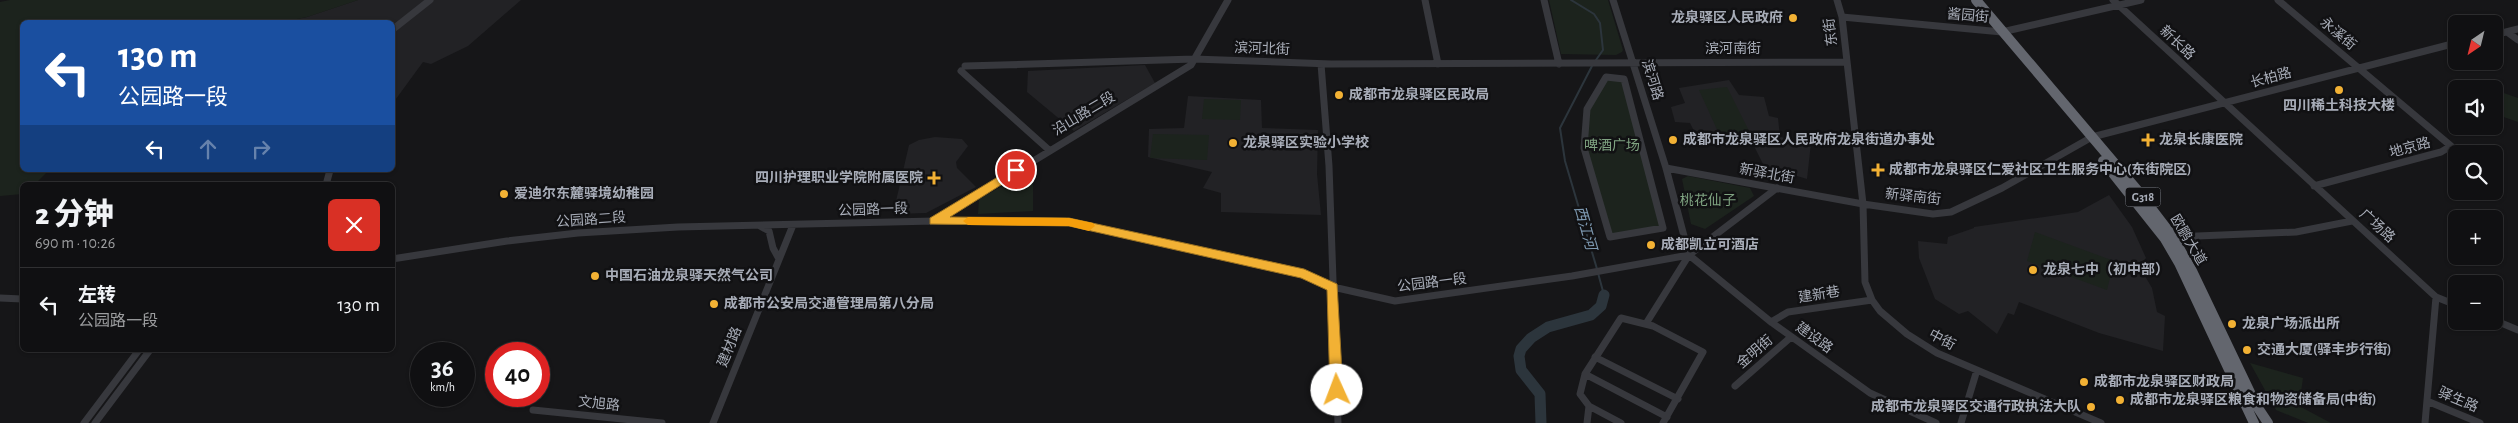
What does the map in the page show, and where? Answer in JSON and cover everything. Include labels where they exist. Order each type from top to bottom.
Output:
[{"type":"highway","name":"欧鹏大道","points":[[1967,0],[1998,31]]},
{"type":"highway","name":"欧鹏大道","points":[[1976,0],[1998,31],[2089,139],[2165,239],[2179,263],[2254,423]]},
{"type":"highway","name":"欧鹏大道","points":[[2089,139],[2138,191],[2173,237],[2256,405],[2268,423]]},
{"type":"street","points":[[395,28],[430,0]]},
{"type":"street","points":[[1194,60],[1228,0]]},
{"type":"street","points":[[1425,0],[1438,64]]},
{"type":"street","points":[[1544,0],[1562,64]]},
{"type":"street","name":"滨河路","points":[[1613,0],[1666,168],[1689,255]]},
{"type":"street","name":"东街","points":[[1837,0],[1842,17],[1863,204]]},
{"type":"street","name":"新长路","points":[[2113,0],[2225,104]]},
{"type":"street","name":"酱园街","points":[[1842,17],[1998,31],[2141,0]]},
{"type":"street","name":"永溪街","points":[[2278,0],[2360,68]]},
{"type":"street","points":[[2503,33],[2518,29]]},
{"type":"street","points":[[2507,32],[2518,40]]},
{"type":"street","name":"长柏路","points":[[2089,139],[2448,45]]},
{"type":"street","name":"滨河北街","points":[[1049,150],[963,69],[1194,60],[1321,64],[1620,63]]},
{"type":"street","name":"沿山路二段","points":[[934,221],[1191,64],[1194,60]]},
{"type":"street","name":"滨河南街","points":[[1620,63],[1846,62]]},
{"type":"street","points":[[1321,64],[1329,166],[1338,423]]},
{"type":"street","name":"地京路","points":[[2314,186],[2449,150],[2451,146],[2360,68]]},
{"type":"street","points":[[1606,78],[1624,79],[1663,228],[1610,237],[1584,148],[1587,109],[1606,78]]},
{"type":"street","name":"广场路","points":[[2225,104],[2436,297]]},
{"type":"street","name":"新驿南街","points":[[1863,204],[1934,214],[1951,212],[2002,188],[2089,139]]},
{"type":"street","name":"新驿北街","points":[[1666,168],[1863,204]]},
{"type":"street","points":[[1647,322],[1689,255],[1777,188]]},
{"type":"street","name":"中街","points":[[1863,204],[1865,282],[1872,300],[1880,311],[1907,334],[1936,353],[2101,423]]},
{"type":"street","name":"公园路一段","points":[[793,225],[934,221],[1069,222],[1304,274],[1333,287],[1396,301],[1572,276],[1689,255]]},
{"type":"street","points":[[2173,237],[2296,232],[2352,221]]},
{"type":"street","name":"公园路二段","points":[[395,259],[507,240],[578,233],[678,227],[793,225]]},
{"type":"street","name":"建材路","points":[[713,423],[793,225]]},
{"type":"street","points":[[760,226],[770,235],[773,248],[779,259]]},
{"type":"street","name":"建设路","points":[[1689,255],[1771,322],[1870,393],[1936,423]]},
{"type":"street","points":[[2425,423],[2436,297],[2448,302]]},
{"type":"street","points":[[0,298],[20,299]]},
{"type":"street","name":"建新巷","points":[[1771,322],[1788,312],[1872,300]]},
{"type":"street","points":[[1585,374],[1665,420],[1703,352],[1659,331],[1647,322],[1621,318],[1585,374],[1580,394],[1589,406],[1621,423]]},
{"type":"street","points":[[2503,324],[2518,330]]},
{"type":"street","name":"金明街","points":[[1735,386],[1791,337]]},
{"type":"street","points":[[84,423],[137,352]]},
{"type":"street","points":[[95,423],[148,352]]},
{"type":"street","points":[[1595,357],[1678,399]]},
{"type":"street","points":[[1961,423],[1977,370]]},
{"type":"street","points":[[1997,378],[2000,370]]},
{"type":"street","name":"驿生路","points":[[2427,400],[2480,423]]},
{"type":"street","points":[[1587,423],[1589,406]]},
{"type":"street","name":"文旭路","points":[[533,410],[662,423]]},
{"type":"shaded area","points":[[358,0],[521,0],[468,46],[431,64],[423,62],[395,100],[395,20],[293,20]]},
{"type":"shaded area","points":[[1145,65],[1155,83],[1074,131],[1027,92],[1028,71]]},
{"type":"shaded area","points":[[1729,80],[1739,95],[1764,97],[1769,116],[1778,118],[1780,137],[1811,143],[1807,179],[1764,166],[1751,140],[1718,140],[1715,134],[1695,133],[1690,123],[1675,122],[1671,107],[1685,103],[1679,88]]},
{"type":"shaded area","name":"龙泉驿区实验小学校","points":[[1188,96],[1261,100],[1262,128],[1318,130],[1317,174],[1321,215],[1221,212],[1221,193],[1203,188],[1212,172],[1148,157],[1149,129],[1184,128]]},
{"type":"shaded area","name":"四川护理职业学院附属医院","points":[[935,137],[962,139],[968,146],[956,162],[957,168],[976,187],[926,213],[893,214],[909,145],[919,140]]},
{"type":"shaded area","name":"龙泉七中（初中部）","points":[[2109,195],[2132,227],[2146,258],[2139,266],[2152,288],[2157,312],[2165,316],[2163,351],[2099,333],[2019,302],[2014,315],[2008,313],[1997,334],[1968,311],[1959,314],[1935,299],[1919,258],[1918,241],[1947,244],[1948,237],[1974,227],[2078,212]]},
{"type":"green space","points":[[10,0],[358,0],[293,20],[20,20],[20,172],[47,172],[37,182],[20,182],[20,194],[0,196],[0,2]]},
{"type":"green space","points":[[1549,0],[1608,0],[1622,52],[1616,55],[1561,54]]},
{"type":"green space","name":"啤酒广场","points":[[1606,77],[1624,79],[1663,228],[1610,237],[1584,148],[1587,109]]},
{"type":"green space","points":[[1727,87],[1750,133],[1720,136],[1699,90]]},
{"type":"green space","points":[[2503,93],[2518,98],[2518,122],[2503,117]]},
{"type":"green space","points":[[1204,99],[1241,100],[1240,120],[1202,119]]},
{"type":"green space","points":[[1153,134],[1209,135],[1207,160],[1150,158]]},
{"type":"green space","points":[[1029,171],[1033,185],[1033,211],[978,214],[979,199]]},
{"type":"green space","name":"桃花仙子","points":[[1688,176],[1750,188],[1754,196],[1705,229],[1691,224],[1682,179]]},
{"type":"green space","points":[[2035,232],[2114,261],[2107,290],[2027,261]]},
{"type":"green space","points":[[2250,363],[2303,378],[2299,406],[2331,423],[2308,423],[2276,410]]},
{"type":"waterway","name":"西江河","points":[[1571,0],[1594,14],[1600,23],[1603,50],[1596,60]]},
{"type":"waterway","name":"西江河","points":[[1592,66],[1560,128],[1565,161],[1597,269]]},
{"type":"waterway","name":"西江河","points":[[1598,273],[1604,295]]},
{"type":"waterway","name":"西江河","points":[[1541,423],[1540,394],[1521,370],[1519,356],[1521,349],[1531,338],[1548,327],[1591,315],[1601,306],[1604,295]]},
{"type":"slow traffic","points":[[968,221],[1069,222],[1089,226]]},
{"type":"place","name":"龙泉驿区人民政府","points":[[1793,18]]},
{"type":"place","name":"四川稀土科技大楼","points":[[2339,90]]},
{"type":"place","name":"成都市龙泉驿区民政局","points":[[1339,95]]},
{"type":"place","name":"成都市龙泉驿区人民政府龙泉街道办事处","points":[[1673,140]]},
{"type":"place","name":"龙泉长康医院","points":[[2148,140]]},
{"type":"place","name":"龙泉驿区实验小学校","points":[[1233,143]]},
{"type":"place","name":"成都市龙泉驿区仁爱社区卫生服务中心(东街院区)","points":[[1878,170]]},
{"type":"place","name":"四川护理职业学院附属医院","points":[[934,178]]},
{"type":"place","name":"爱迪尔东麓驿境幼稚园","points":[[504,194]]},
{"type":"place","name":"成都凯立可酒店","points":[[1651,245]]},
{"type":"place","name":"龙泉七中（初中部）","points":[[2033,270]]},
{"type":"place","name":"中国石油龙泉驿天然气公司","points":[[595,276]]},
{"type":"place","name":"成都市公安局交通管理局第八分局","points":[[714,304]]},
{"type":"place","name":"龙泉广场派出所","points":[[2232,324]]},
{"type":"place","name":"交通大厦(驿丰步行街)","points":[[2247,350]]},
{"type":"place","name":"成都市龙泉驿区财政局","points":[[2084,382]]},
{"type":"place","name":"成都市龙泉驿区粮食和物资储备局(中街)","points":[[2120,400]]},
{"type":"place","name":"成都市龙泉驿区交通行政执法大队","points":[[2091,407]]},
{"type":"route","points":[[1016,170],[934,221],[1069,222],[1304,274],[1333,287],[1337,390]]}]
